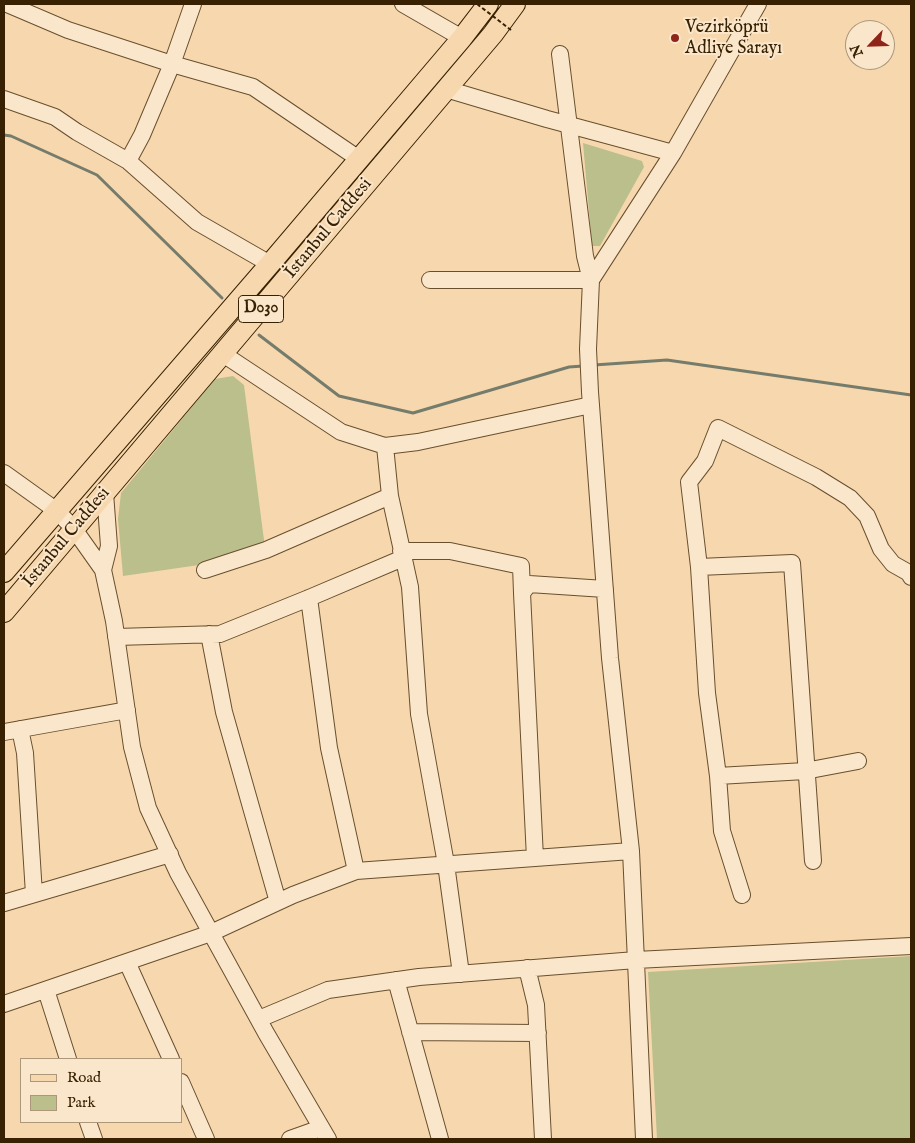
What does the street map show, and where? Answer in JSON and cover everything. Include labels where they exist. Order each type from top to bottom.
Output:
[{"type":"main road","name":"İstanbul Caddesi","points":[[4,572],[270,264],[462,38],[488,4]]},
{"type":"main road","name":"İstanbul Caddesi","points":[[4,612],[493,34],[515,4]]},
{"type":"street","points":[[4,11],[6,4],[68,30],[172,64],[253,86],[359,159]]},
{"type":"street","points":[[128,161],[142,135],[172,64],[193,4]]},
{"type":"street","points":[[403,4],[462,38]]},
{"type":"street","points":[[592,280],[673,153],[758,4]]},
{"type":"street","points":[[560,54],[585,256],[592,280],[588,349],[590,399],[610,658],[631,851],[644,1139]]},
{"type":"street","points":[[446,89],[673,153]]},
{"type":"street","points":[[4,99],[55,117],[128,161],[197,222],[270,264]]},
{"type":"street","points":[[430,280],[592,280]]},
{"type":"street","points":[[223,354],[341,432],[385,446],[418,442],[590,399]]},
{"type":"street","points":[[742,895],[722,830],[718,776],[707,693],[699,567],[689,482],[705,461],[718,428],[816,477],[850,498],[867,516],[881,549],[893,564],[910,572],[911,576]]},
{"type":"street","points":[[385,446],[390,496],[410,587],[419,714],[446,864],[461,974]]},
{"type":"street","points":[[4,473],[57,511],[74,529],[103,570],[116,637],[132,746],[148,808],[212,933],[325,1133],[290,1139]]},
{"type":"street","points":[[103,570],[109,546],[104,493]]},
{"type":"street","points":[[205,570],[266,550],[390,496]]},
{"type":"street","points":[[116,637],[220,634],[309,598],[402,555],[450,551],[521,566],[534,858]]},
{"type":"street","points":[[699,567],[792,563],[805,771],[813,861]]},
{"type":"street","points":[[522,593],[529,584],[605,588]]},
{"type":"street","points":[[309,598],[329,748],[356,871]]},
{"type":"street","points":[[209,634],[224,712],[278,902]]},
{"type":"street","points":[[4,732],[127,710]]},
{"type":"street","points":[[20,729],[25,753],[34,894]]},
{"type":"street","points":[[718,776],[805,771],[858,761]]},
{"type":"street","points":[[4,1004],[212,933],[292,894],[356,871],[631,851]]},
{"type":"street","points":[[4,903],[170,854]]},
{"type":"street","points":[[259,1019],[328,990],[396,980],[636,960],[911,946]]},
{"type":"street","points":[[127,962],[171,1058]]},
{"type":"street","points":[[527,968],[536,1005],[543,1139]]},
{"type":"street","points":[[396,980],[440,1139]]},
{"type":"street","points":[[46,990],[68,1058]]},
{"type":"street","points":[[410,1032],[538,1033]]},
{"type":"street","points":[[182,1084],[206,1139]]},
{"type":"street","points":[[88,1123],[94,1139]]},
{"type":"path","points":[[477,4],[511,30]]},
{"type":"green space","points":[[583,143],[642,161],[644,167],[600,246],[592,246]]},
{"type":"green space","points":[[233,376],[244,385],[265,548],[213,563],[123,576],[118,519],[121,493],[215,379]]},
{"type":"green space","points":[[911,956],[911,1139],[657,1139],[648,972]]},
{"type":"waterway","points":[[4,135],[11,136],[97,175],[222,298]]},
{"type":"waterway","points":[[259,335],[339,396],[413,413],[569,367],[583,366]]},
{"type":"waterway","points":[[594,365],[667,360],[911,395]]},
{"type":"place","name":"Vezirköprü Adliye Sarayı","points":[[675,38]]}]
